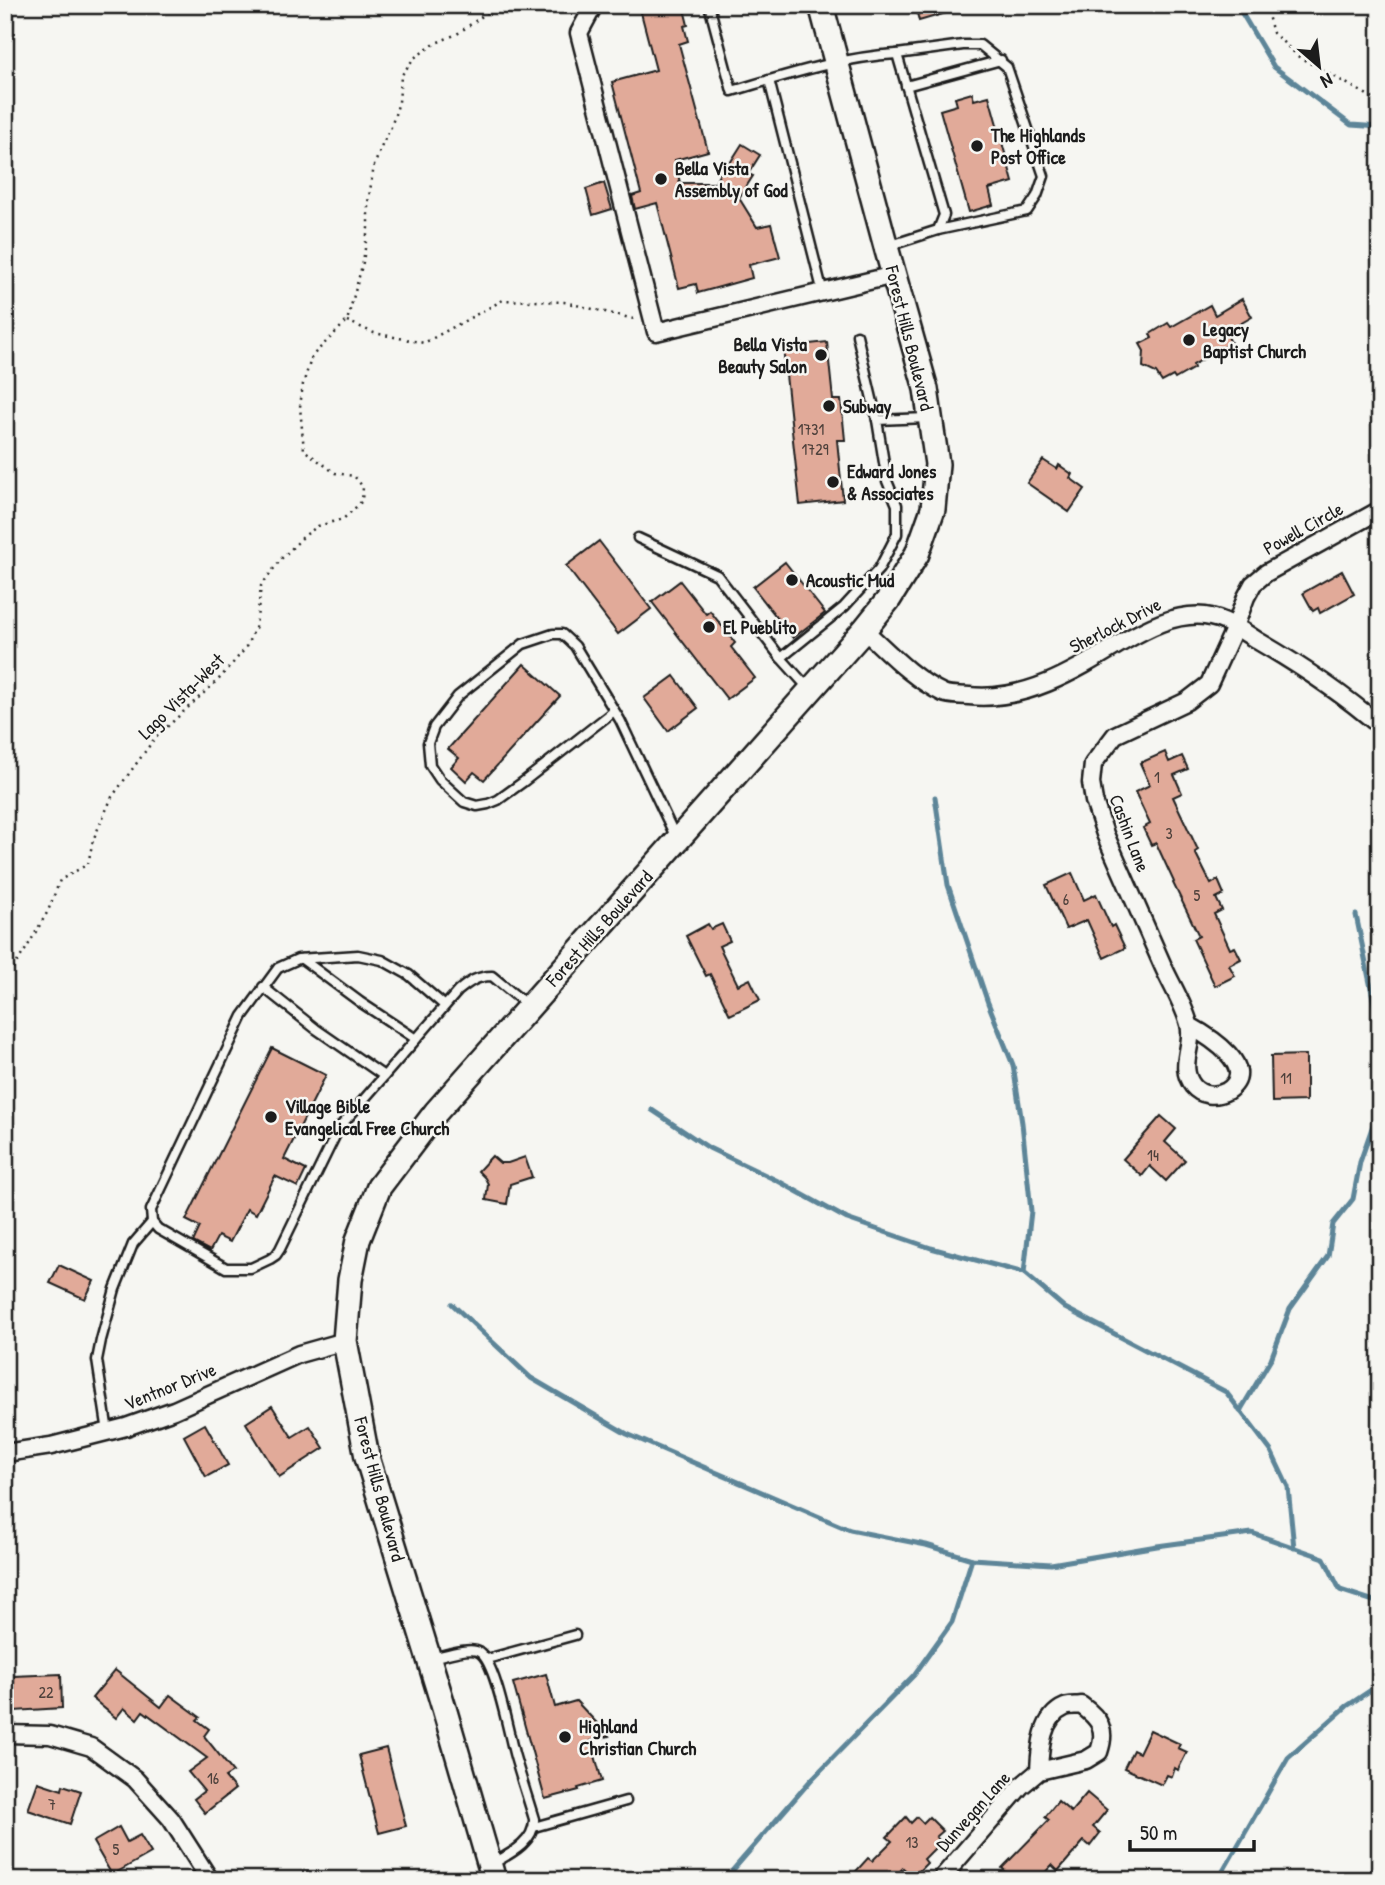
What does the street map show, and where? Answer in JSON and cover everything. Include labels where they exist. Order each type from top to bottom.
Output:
[{"type":"main road","name":"Forest Hills Boulevard","points":[[492,1873],[367,1457],[345,1341],[350,1279],[358,1240],[379,1187],[436,1112],[864,631],[889,599],[917,554],[933,509],[937,464],[926,389],[821,5]]},
{"type":"street","points":[[594,5],[579,33],[656,332],[894,275]]},
{"type":"street","name":"Powell Circle","points":[[1235,627],[1253,584],[1266,573],[1380,510]]},
{"type":"street","name":"Sherlock Drive","points":[[864,631],[909,671],[944,694],[985,698],[1014,695],[1040,686],[1091,662],[1139,632],[1176,617],[1207,616],[1235,627],[1301,665],[1380,726]]},
{"type":"street","name":"Cashin Lane","points":[[1190,1026],[1105,834],[1094,801],[1091,783],[1093,764],[1115,735],[1187,701],[1209,684],[1235,627]]},
{"type":"street","name":"Ventnor Drive","points":[[5,1453],[51,1446],[126,1427],[174,1410],[299,1354],[345,1341]]},
{"type":"street","name":"Dunvegan Lane","points":[[940,1880],[1021,1786],[1039,1771],[1086,1760],[1099,1752],[1104,1738],[1101,1725],[1082,1705],[1066,1707],[1052,1716],[1040,1748],[1039,1771]]},
{"type":"street","points":[[5,1734],[50,1735],[91,1747],[135,1779],[171,1819],[210,1880]]},
{"type":"lane","points":[[709,5],[732,91],[836,62],[963,45],[980,45],[1007,67],[1044,176],[1037,196],[1027,211],[938,230],[886,247]]},
{"type":"lane","points":[[897,54],[944,215],[938,230]]},
{"type":"lane","points":[[906,86],[1000,60]]},
{"type":"lane","points":[[769,80],[823,293]]},
{"type":"lane","points":[[781,658],[844,607],[878,569],[897,534],[897,505],[887,481],[877,420],[857,335]]},
{"type":"lane","points":[[877,420],[930,417]]},
{"type":"lane","points":[[638,538],[717,575],[810,691]]},
{"type":"lane","points":[[614,711],[523,782],[488,804],[477,806],[464,802],[440,780],[430,765],[428,743],[434,727],[458,696],[523,644],[553,634],[562,634],[575,646],[614,711],[677,841]]},
{"type":"lane","points":[[445,1006],[409,975],[382,960],[358,955],[302,959],[278,968],[243,1016],[151,1210],[152,1222],[158,1229],[226,1268],[251,1268],[270,1259],[280,1249],[339,1128],[416,1039],[445,1006],[458,991],[471,980],[492,976],[529,1007]]},
{"type":"lane","points":[[302,959],[416,1039]]},
{"type":"lane","points":[[263,987],[316,1029],[384,1076]]},
{"type":"lane","points":[[108,1432],[97,1360],[101,1340],[115,1289],[133,1244],[152,1222]]},
{"type":"lane","points":[[487,1659],[575,1635]]},
{"type":"lane","points":[[429,1658],[471,1650],[479,1652],[487,1659],[504,1707],[514,1756],[534,1819],[534,1827],[527,1840],[492,1873]]},
{"type":"lane","points":[[534,1827],[626,1801]]},
{"type":"path","name":"Lago Vista-West","points":[[5,980],[42,920],[60,880],[88,864],[93,840],[112,797],[155,738],[220,678],[245,649],[256,626],[261,586],[281,559],[304,536],[318,526],[343,519],[362,500],[363,488],[354,476],[335,472],[304,450],[300,407],[303,384],[313,356],[347,321],[363,262],[374,166],[399,102],[401,76],[414,58],[436,43],[457,34],[498,5]]},
{"type":"path","points":[[1265,5],[1273,33],[1299,57],[1380,102]]},
{"type":"path","points":[[347,321],[374,333],[424,343],[503,300],[564,302],[654,324]]},
{"type":"building","name":"Bella Vista Assembly of God","points":[[639,5],[683,5],[688,25],[684,26],[688,41],[679,44],[708,151],[675,160],[680,183],[715,183],[726,161],[730,163],[742,144],[760,155],[748,174],[753,176],[739,198],[757,227],[771,224],[780,257],[749,265],[752,278],[698,293],[696,284],[679,288],[657,203],[635,209],[632,196],[641,193],[612,82],[656,70]]},
{"type":"building","points":[[915,5],[959,5],[960,9],[919,21]]},
{"type":"building","name":"The Highlands Post Office","points":[[972,93],[974,100],[989,96],[1013,182],[989,189],[993,205],[969,212],[940,110],[957,105],[955,98]]},
{"type":"building","points":[[604,183],[612,209],[593,215],[586,189]]},
{"type":"building","name":"Legacy Baptist Church","points":[[1242,299],[1252,317],[1226,332],[1231,343],[1175,379],[1173,376],[1162,382],[1156,373],[1143,367],[1144,351],[1140,344],[1152,338],[1150,334],[1168,323],[1171,327],[1210,305],[1215,315]]},
{"type":"building","points":[[827,342],[833,400],[841,400],[845,440],[837,440],[843,500],[800,505],[783,347]]},
{"type":"building","points":[[1043,460],[1057,469],[1059,465],[1072,474],[1070,478],[1085,489],[1069,512],[1027,483]]},
{"type":"building","points":[[599,541],[651,609],[618,634],[566,566]]},
{"type":"building","points":[[785,562],[825,613],[793,638],[753,587]]},
{"type":"building","points":[[1342,571],[1354,594],[1320,613],[1318,608],[1313,611],[1303,593]]},
{"type":"building","points":[[680,581],[706,614],[710,611],[735,643],[731,647],[755,678],[727,699],[652,602]]},
{"type":"building","points":[[524,664],[560,696],[484,780],[474,772],[466,781],[451,767],[459,758],[448,749]]},
{"type":"building","points":[[674,676],[698,708],[668,731],[644,698]]},
{"type":"building","points":[[1165,752],[1169,762],[1182,756],[1188,769],[1174,775],[1182,793],[1173,797],[1211,884],[1218,880],[1224,894],[1216,898],[1222,910],[1214,914],[1230,949],[1235,947],[1241,959],[1229,965],[1235,976],[1215,986],[1193,939],[1199,936],[1156,843],[1151,845],[1143,828],[1150,824],[1135,792],[1150,785],[1140,763]]},
{"type":"building","points":[[1072,873],[1084,900],[1096,894],[1111,927],[1114,925],[1125,948],[1104,958],[1087,920],[1066,929],[1046,885]]},
{"type":"building","points":[[708,924],[711,929],[722,924],[730,941],[719,946],[738,985],[750,979],[760,1000],[730,1015],[710,974],[706,976],[686,936]]},
{"type":"building","name":"Village Bible Evangelical Free Church","points":[[272,1048],[326,1075],[284,1159],[306,1170],[298,1187],[275,1176],[256,1214],[247,1209],[230,1242],[218,1236],[210,1251],[193,1242],[200,1227],[186,1220]]},
{"type":"building","points":[[1306,1055],[1306,1101],[1272,1102],[1271,1056]]},
{"type":"building","points":[[1161,1116],[1176,1129],[1165,1142],[1185,1160],[1166,1181],[1150,1166],[1142,1176],[1123,1159]]},
{"type":"building","points":[[492,1156],[500,1163],[525,1157],[532,1177],[510,1184],[507,1204],[486,1200],[488,1184],[478,1171]]},
{"type":"building","points":[[59,1265],[94,1281],[85,1299],[50,1283]]},
{"type":"building","points":[[272,1406],[292,1437],[310,1426],[324,1448],[279,1477],[246,1423]]},
{"type":"building","points":[[205,1424],[228,1465],[206,1477],[184,1436]]},
{"type":"building","points":[[115,1670],[161,1707],[170,1695],[200,1717],[197,1720],[209,1729],[204,1736],[233,1772],[225,1777],[235,1789],[205,1813],[194,1799],[204,1791],[188,1772],[207,1758],[143,1711],[137,1719],[124,1708],[116,1718],[92,1698]]},
{"type":"building","points":[[61,1674],[62,1708],[14,1711],[13,1676]]},
{"type":"building","name":"Highland Christian Church","points":[[546,1674],[555,1707],[576,1701],[609,1736],[591,1741],[602,1781],[545,1799],[513,1683]]},
{"type":"building","points":[[1150,1730],[1180,1744],[1178,1748],[1187,1752],[1178,1770],[1175,1768],[1172,1777],[1167,1775],[1162,1785],[1124,1768],[1133,1750],[1139,1753]]},
{"type":"building","points":[[386,1748],[406,1826],[379,1833],[359,1755]]},
{"type":"building","points":[[38,1782],[62,1790],[63,1785],[81,1791],[70,1824],[28,1810]]},
{"type":"building","points":[[1087,1793],[1107,1810],[1093,1827],[1100,1833],[1090,1846],[1084,1841],[1058,1871],[1052,1865],[1038,1880],[1014,1880],[1002,1868],[1049,1820],[1045,1817],[1058,1801],[1071,1812]]},
{"type":"building","points":[[906,1817],[911,1823],[917,1817],[923,1823],[929,1817],[943,1831],[936,1837],[941,1842],[924,1859],[927,1863],[913,1877],[903,1868],[892,1880],[848,1880],[868,1858],[872,1861],[892,1841],[887,1837]]},
{"type":"building","points":[[119,1827],[127,1842],[140,1835],[151,1853],[112,1875],[93,1842]]},
{"type":"waterway","points":[[1237,5],[1274,67],[1351,125],[1380,127]]},
{"type":"waterway","points":[[935,797],[948,885],[988,1003],[1013,1065],[1031,1211],[1024,1273]]},
{"type":"waterway","points":[[1356,915],[1380,1032]]},
{"type":"waterway","points":[[1240,1411],[1271,1359],[1290,1309],[1328,1256],[1333,1224],[1353,1199],[1360,1162],[1380,1105]]},
{"type":"waterway","points":[[652,1110],[709,1148],[780,1182],[847,1219],[931,1248],[1024,1273],[1065,1308],[1226,1392],[1271,1451],[1288,1487],[1294,1548]]},
{"type":"waterway","points":[[452,1304],[531,1378],[627,1434],[850,1530],[926,1545],[972,1559],[1051,1564],[1252,1533],[1324,1558],[1340,1590],[1380,1603]]},
{"type":"waterway","points":[[726,1878],[811,1780],[914,1675],[952,1622],[972,1559]]},
{"type":"waterway","points":[[1218,1880],[1288,1758],[1347,1706],[1380,1684]]},
{"type":"place","name":"The Highlands Post Office","points":[[977,146]]},
{"type":"place","name":"Bella Vista Assembly of God","points":[[661,179]]},
{"type":"place","name":"Legacy Baptist Church","points":[[1189,340]]},
{"type":"place","name":"Bella Vista Beauty Salon","points":[[821,355]]},
{"type":"place","name":"Subway","points":[[829,406]]},
{"type":"place","name":"Edward Jones & Associates","points":[[833,482]]},
{"type":"place","name":"Acoustic Mud","points":[[792,580]]},
{"type":"place","name":"El Pueblito","points":[[709,627]]},
{"type":"place","name":"Village Bible Evangelical Free Church","points":[[271,1117]]},
{"type":"place","name":"Highland Christian Church","points":[[565,1737]]}]
